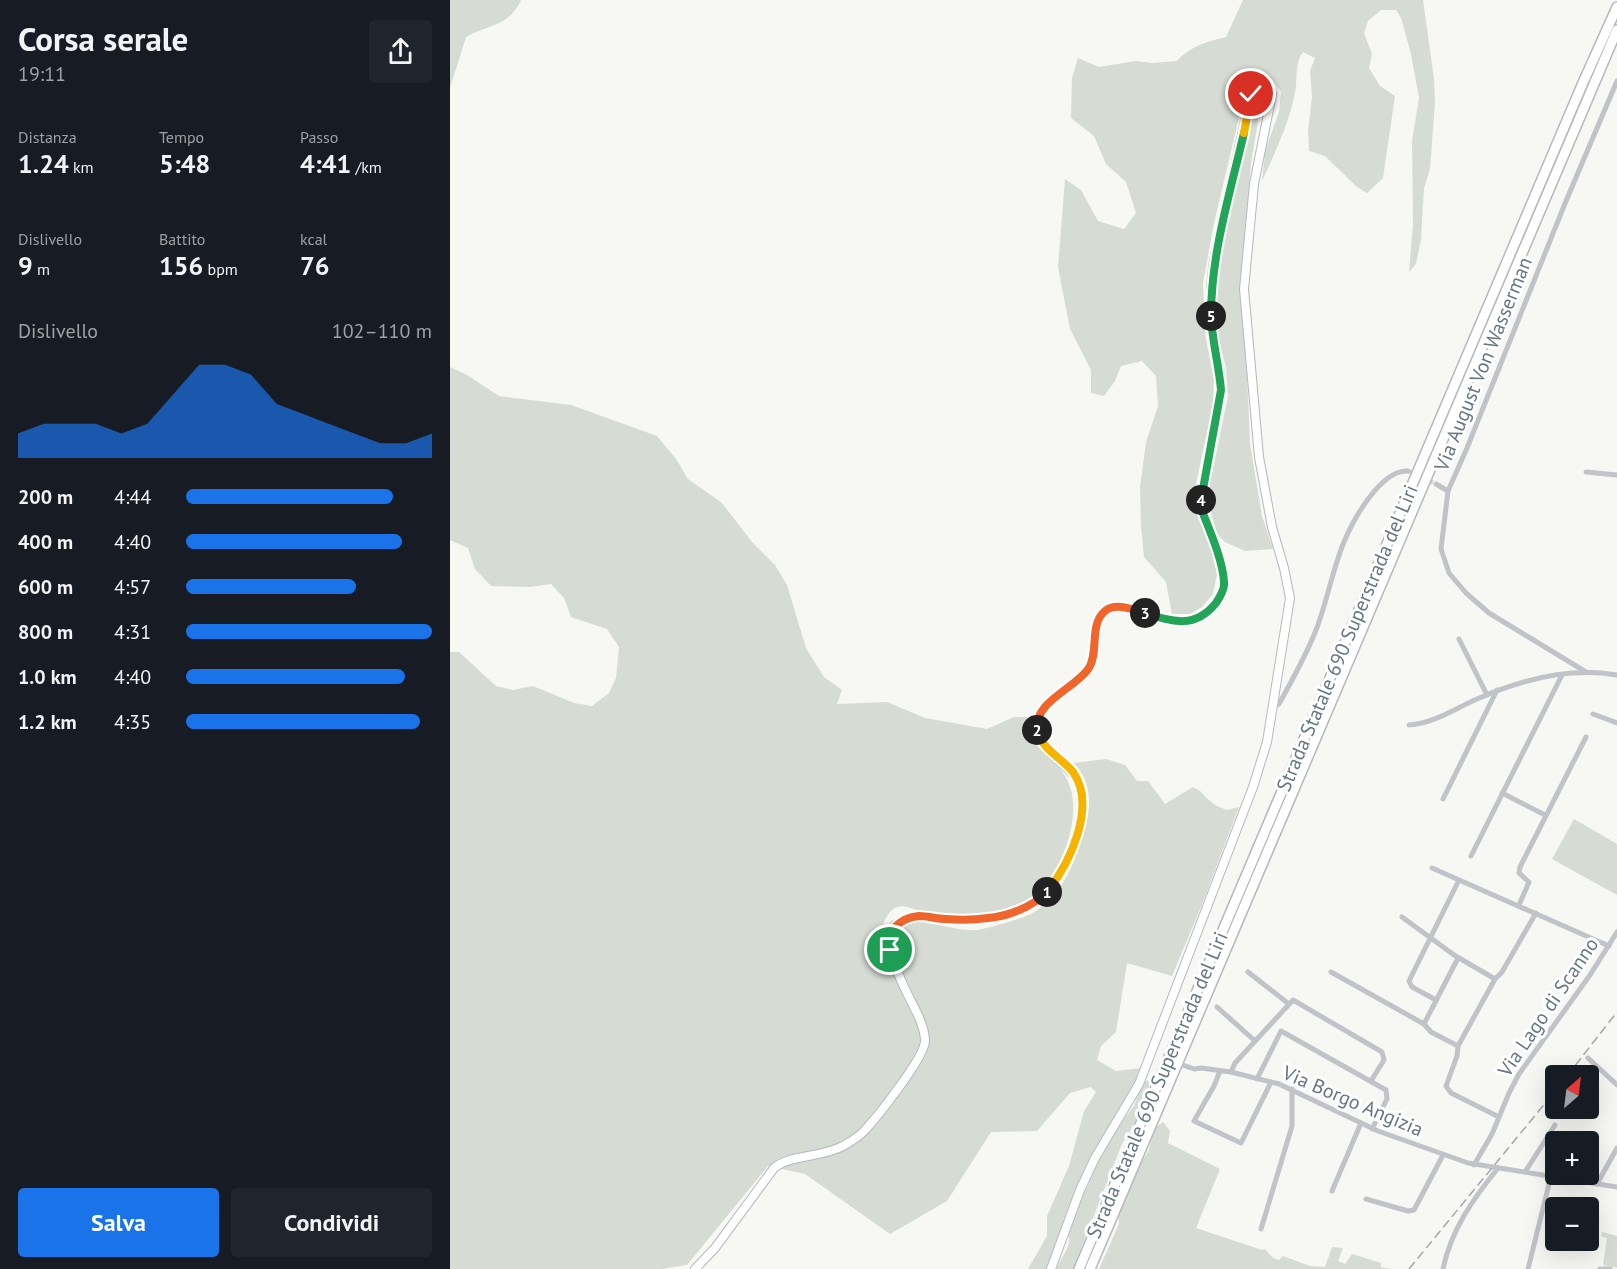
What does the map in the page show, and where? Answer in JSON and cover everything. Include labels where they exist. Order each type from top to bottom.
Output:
[{"type":"highway","name":"Strada Statale 690 Superstrada del Liri","points":[[1079,1269],[1617,7]]},
{"type":"highway","name":"Strada Statale 690 Superstrada del Liri","points":[[1090,1269],[1617,30]]},
{"type":"main road","points":[[695,1269],[715,1248],[774,1168],[785,1161],[821,1155],[853,1140],[864,1131],[900,1086],[921,1053],[925,1044],[923,1031],[900,978],[888,942],[895,925],[917,916],[965,920],[991,918],[1016,911],[1038,900],[1056,880],[1080,826],[1083,809],[1082,792],[1072,771],[1044,744],[1037,731],[1037,721],[1048,704],[1077,682],[1089,668],[1093,658],[1098,622],[1104,612],[1112,608],[1125,607],[1181,622],[1201,617],[1218,599],[1225,585],[1202,511],[1201,499],[1221,390],[1212,332],[1211,286],[1214,261],[1251,94],[1253,87],[1260,83],[1270,88],[1272,94],[1254,184],[1244,290],[1259,457],[1272,527],[1290,598],[1273,708],[1267,742],[1253,787],[1145,1069],[1132,1099],[1095,1158],[1080,1190],[1051,1269]]},
{"type":"street","name":"Via August Von Wasserman","points":[[1586,672],[1492,615],[1469,596],[1453,579],[1444,563],[1442,549],[1448,491],[1573,183],[1617,81]]},
{"type":"street","points":[[1273,708],[1279,704],[1317,629],[1338,558],[1350,530],[1383,481],[1393,473],[1408,471]]},
{"type":"street","points":[[1586,472],[1617,475]]},
{"type":"street","points":[[1436,484],[1448,491]]},
{"type":"street","points":[[1459,639],[1487,695]]},
{"type":"street","points":[[1409,725],[1433,721],[1497,690],[1540,678],[1586,672],[1617,675]]},
{"type":"street","points":[[1471,856],[1562,675]]},
{"type":"street","points":[[1443,799],[1497,690]]},
{"type":"street","points":[[1593,714],[1617,723]]},
{"type":"street","points":[[1519,905],[1529,882],[1519,873],[1519,868],[1586,737]]},
{"type":"street","points":[[1502,793],[1545,815]]},
{"type":"street","points":[[1432,868],[1609,945]]},
{"type":"street","points":[[1436,1000],[1409,983],[1459,880]]},
{"type":"street","points":[[1499,1117],[1448,1090],[1446,1084],[1458,1053],[1458,1046],[1536,913]]},
{"type":"street","points":[[1402,917],[1458,958],[1495,980]]},
{"type":"street","name":"Via Lago di Scanno","points":[[1474,1165],[1519,1074],[1617,932]]},
{"type":"street","points":[[1424,1024],[1458,958]]},
{"type":"street","points":[[1248,972],[1288,1004]]},
{"type":"street","points":[[1331,972],[1424,1024],[1431,1032],[1458,1046]]},
{"type":"street","points":[[1231,1072],[1235,1063],[1293,1000],[1382,1052],[1384,1058],[1371,1082]]},
{"type":"street","points":[[1217,1007],[1255,1041]]},
{"type":"street","points":[[1257,1078],[1281,1031],[1386,1090],[1388,1097],[1372,1129]]},
{"type":"street","points":[[1588,1058],[1617,1085]]},
{"type":"street","name":"Via Borgo Angizia","points":[[1183,1065],[1194,1069],[1231,1072],[1292,1089],[1372,1129],[1474,1165],[1545,1175]]},
{"type":"street","points":[[1220,1071],[1194,1121],[1241,1143],[1271,1082]]},
{"type":"street","points":[[1261,1228],[1292,1126],[1292,1089]]},
{"type":"street","points":[[1332,1191],[1361,1123]]},
{"type":"street","points":[[1525,1172],[1555,1125]]},
{"type":"street","points":[[1599,1180],[1617,1148]]},
{"type":"street","points":[[1366,1199],[1408,1211],[1414,1210],[1443,1155]]},
{"type":"street","points":[[1443,1269],[1454,1232],[1473,1201],[1498,1168]]},
{"type":"street","name":"Via Borgo Angizia","points":[[1599,1184],[1617,1187]]},
{"type":"street","points":[[1528,1269],[1549,1185]]},
{"type":"street","points":[[1600,1269],[1610,1269]]},
{"type":"shaded area","points":[[450,0],[521,0],[516,9],[504,20],[466,37],[450,88]]},
{"type":"shaded area","points":[[1243,0],[1423,0],[1435,102],[1430,169],[1424,188],[1421,239],[1416,264],[1409,272],[1413,224],[1412,141],[1419,98],[1411,54],[1401,18],[1396,10],[1381,10],[1368,21],[1364,33],[1372,54],[1369,68],[1380,86],[1395,96],[1383,178],[1367,193],[1357,187],[1325,156],[1309,151],[1308,131],[1312,97],[1310,71],[1315,58],[1303,52],[1300,57],[1289,115],[1262,181],[1265,151],[1279,112],[1281,92],[1266,74],[1254,75],[1247,84],[1214,223],[1203,283],[1205,334],[1214,380],[1213,405],[1195,488],[1197,512],[1208,537],[1217,574],[1213,594],[1202,607],[1190,614],[1172,614],[1166,582],[1144,557],[1141,526],[1140,487],[1146,442],[1158,406],[1156,376],[1142,361],[1121,366],[1115,381],[1104,396],[1091,393],[1091,370],[1070,329],[1058,267],[1065,179],[1081,190],[1098,221],[1124,229],[1136,213],[1126,182],[1106,164],[1094,136],[1071,118],[1072,78],[1078,58],[1099,67],[1136,61],[1152,63],[1177,61],[1199,45],[1226,37]]},
{"type":"shaded area","points":[[1257,107],[1260,110],[1251,163],[1240,294],[1250,444],[1262,516],[1273,549],[1245,551],[1225,542],[1217,534],[1207,498],[1228,396],[1226,368],[1217,331],[1217,282],[1252,115]]},
{"type":"shaded area","points":[[450,367],[499,396],[571,405],[657,436],[676,459],[688,479],[722,503],[752,542],[775,565],[787,585],[806,648],[824,677],[842,690],[837,704],[887,702],[925,718],[987,729],[1014,717],[1027,717],[1027,734],[1063,772],[1070,787],[1073,802],[1073,819],[1069,837],[1054,871],[1032,898],[1019,906],[999,912],[950,916],[928,914],[908,907],[897,907],[890,912],[883,924],[886,932],[893,937],[900,929],[918,923],[969,930],[987,928],[1031,914],[1052,898],[1072,865],[1089,809],[1087,785],[1074,763],[1106,759],[1125,765],[1137,781],[1148,781],[1165,804],[1193,787],[1220,807],[1227,810],[1239,807],[1172,976],[1127,963],[1116,1032],[1101,1046],[1097,1060],[1116,1071],[1143,1068],[1131,1093],[1095,1148],[1068,1209],[1047,1269],[1028,1269],[1047,1236],[1047,1216],[1069,1166],[1084,1111],[1096,1092],[1091,1087],[1070,1093],[1037,1131],[991,1132],[947,1201],[890,1234],[805,1174],[768,1166],[687,1265],[662,1269],[450,1269],[450,652],[459,652],[496,686],[513,690],[533,686],[574,703],[592,706],[609,693],[616,678],[619,647],[607,629],[571,617],[564,598],[551,584],[530,587],[491,586],[475,569],[468,548],[450,540]]},
{"type":"shaded area","points":[[1574,819],[1617,844],[1617,895],[1552,859]]},
{"type":"shaded area","points":[[1148,1080],[1150,1082],[1142,1106],[1122,1144],[1073,1269],[1057,1269],[1068,1247],[1068,1233],[1082,1194],[1088,1186],[1110,1137],[1134,1106],[1142,1084]]},
{"type":"shaded area","points":[[1163,1122],[1170,1131],[1168,1143],[1220,1169],[1196,1228],[1262,1250],[1265,1249],[1273,1258],[1279,1260],[1283,1256],[1310,1266],[1325,1267],[1332,1247],[1343,1248],[1338,1261],[1345,1264],[1352,1254],[1381,1263],[1381,1267],[1391,1269],[1099,1269],[1119,1224],[1118,1214],[1140,1164],[1148,1152],[1155,1128]]},
{"type":"shaded area","points":[[1602,1232],[1617,1236],[1617,1268],[1603,1265],[1607,1238],[1601,1236]]},
{"type":"tunnel","points":[[1408,471],[1436,484]]},
{"type":"railway","points":[[1576,1065],[1617,1012]]},
{"type":"railway","points":[[1409,1269],[1545,1103]]},
{"type":"route","points":[[890,950],[888,942],[895,925],[917,916],[965,920],[991,918],[1028,906],[1046,894],[1056,880],[1068,855],[1080,826],[1083,809],[1082,792],[1072,771],[1039,737],[1037,721],[1040,714],[1048,704],[1077,682],[1089,668],[1093,658],[1098,622],[1107,609],[1125,607],[1181,622],[1195,620],[1208,612],[1225,585],[1202,511],[1201,499],[1221,390],[1212,332],[1211,286],[1214,261],[1251,94]]}]
